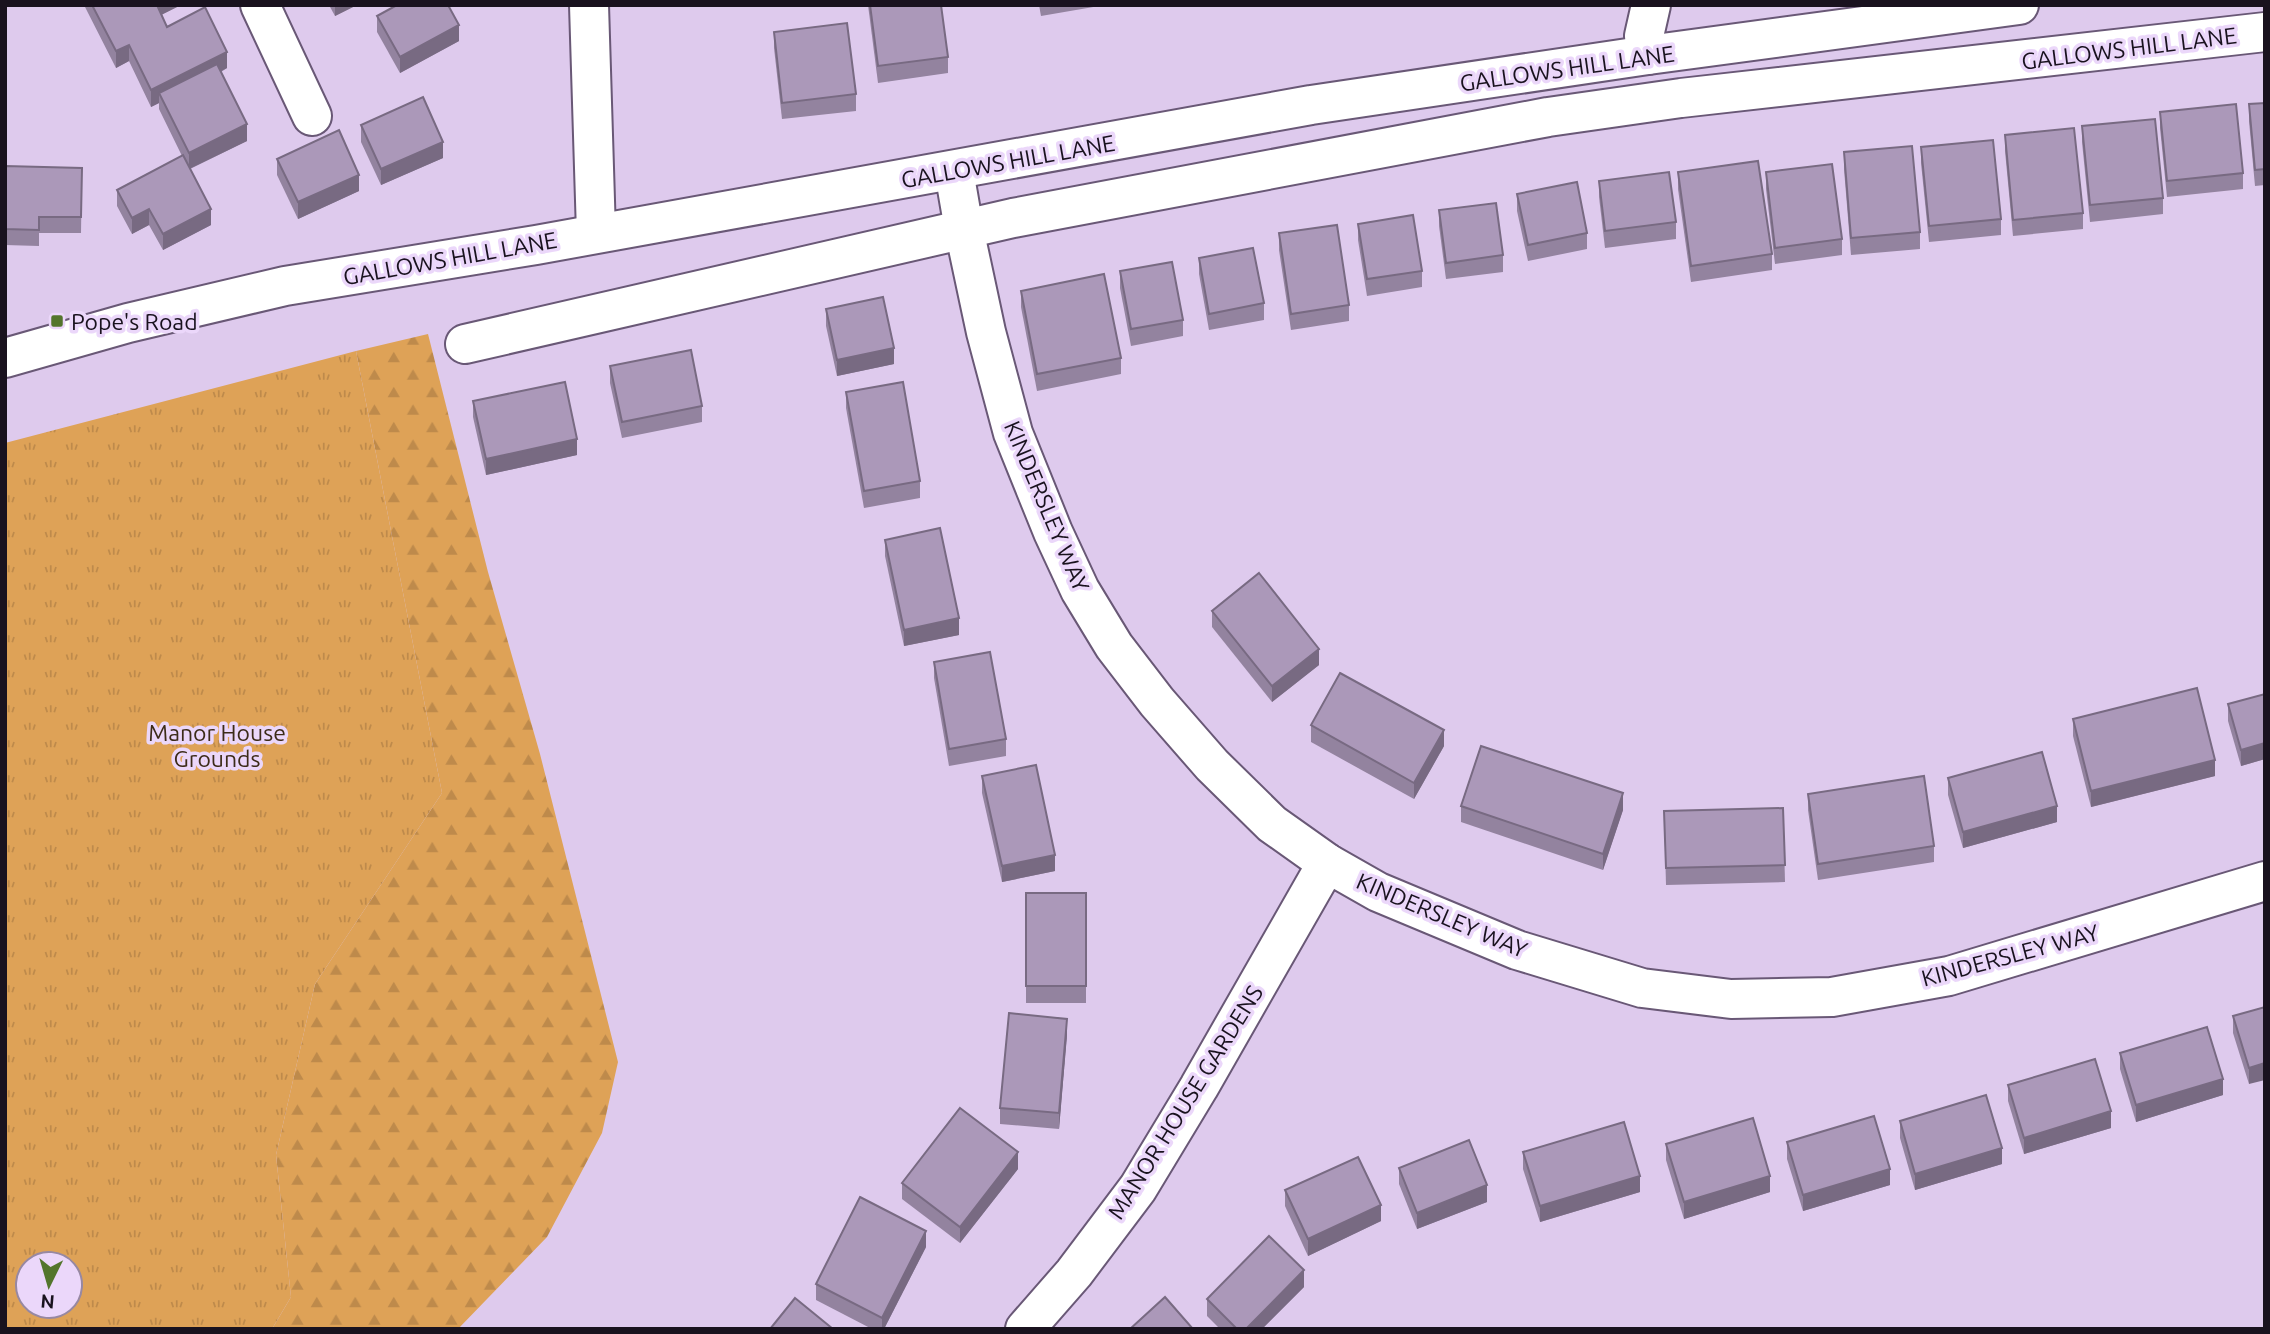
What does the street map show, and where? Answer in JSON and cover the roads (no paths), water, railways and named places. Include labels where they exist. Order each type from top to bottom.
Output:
[{"type":"street","points":[[260,5],[312,116]]},
{"type":"street","points":[[589,5],[596,233]]},
{"type":"street","points":[[1648,55],[1644,36],[1651,5]]},
{"type":"street","name":"GALLOWS HILL LANE","points":[[5,358],[128,323],[285,286],[536,245],[1311,105],[1648,55],[2019,5]]},
{"type":"street","name":"GALLOWS HILL LANE","points":[[465,344],[964,229],[1548,117],[1695,97],[2265,32]]},
{"type":"street","name":"KINDERSLEY WAY","points":[[954,171],[986,332],[1013,433],[1080,590],[1114,646],[1157,702],[1212,765],[1272,824],[1327,863],[1378,892],[1517,950],[1642,988],[1731,999],[1832,998],[1949,975],[2265,881]]},
{"type":"street","name":"MANOR HOUSE GARDENS","points":[[1025,1329],[1074,1273],[1138,1188],[1327,863]]},
{"type":"place","name":"Pope's Road","points":[[57,321]]},
{"type":"park label","name":"Manor House Grounds","points":[[217,745]]}]
